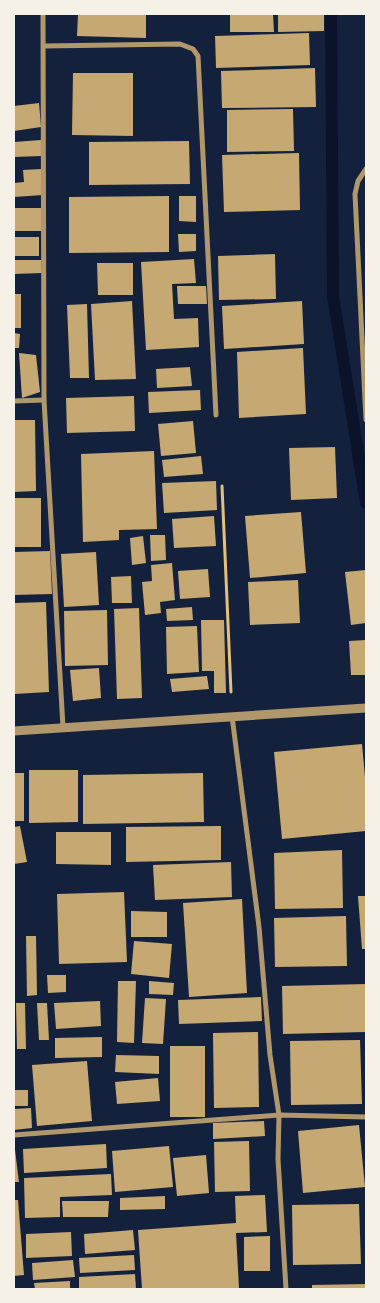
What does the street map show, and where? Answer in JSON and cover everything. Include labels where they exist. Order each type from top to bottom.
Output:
[{"type":"street","points":[[43,14],[44,400],[63,727]]},
{"type":"street","points":[[44,46],[180,44],[193,48],[198,56],[216,415]]},
{"type":"street","points":[[366,169],[358,181],[355,194],[366,420]]},
{"type":"street","points":[[14,401],[44,400]]},
{"type":"street","points":[[14,731],[232,715],[366,708]]},
{"type":"street","points":[[232,715],[259,927],[270,1055],[279,1115],[278,1159],[286,1289]]},
{"type":"street","points":[[14,1135],[279,1115],[366,1117]]},
{"type":"path","points":[[222,486],[232,715]]},
{"type":"building","points":[[78,14],[146,14],[146,38],[77,36]]},
{"type":"building","points":[[230,14],[273,14],[274,32],[230,32]]},
{"type":"building","points":[[278,14],[324,14],[324,31],[278,32]]},
{"type":"building","points":[[309,33],[310,65],[216,68],[215,36]]},
{"type":"building","points":[[315,68],[316,107],[222,108],[221,71]]},
{"type":"building","points":[[73,73],[133,73],[133,136],[72,135]]},
{"type":"building","points":[[39,103],[41,127],[14,131],[14,106]]},
{"type":"building","points":[[293,109],[294,151],[227,152],[227,110]]},
{"type":"building","points":[[41,140],[41,156],[14,157],[14,142]]},
{"type":"building","points":[[189,141],[190,184],[89,185],[89,142]]},
{"type":"building","points":[[299,153],[300,210],[224,212],[222,155]]},
{"type":"building","points":[[42,169],[43,195],[14,197],[14,183],[24,182],[23,170]]},
{"type":"building","points":[[169,196],[169,252],[69,253],[69,197]]},
{"type":"building","points":[[179,196],[196,196],[196,222],[179,221]]},
{"type":"building","points":[[14,208],[42,208],[42,231],[14,231]]},
{"type":"building","points":[[178,234],[196,234],[196,251],[179,252]]},
{"type":"building","points":[[14,237],[39,237],[39,256],[14,256]]},
{"type":"building","points":[[275,254],[276,299],[219,300],[218,256]]},
{"type":"building","points":[[194,259],[196,283],[172,284],[174,319],[198,318],[199,347],[146,350],[141,262]]},
{"type":"building","points":[[14,260],[41,260],[42,273],[14,274]]},
{"type":"building","points":[[97,263],[133,263],[133,295],[98,295]]},
{"type":"building","points":[[177,286],[206,286],[207,304],[178,304]]},
{"type":"building","points":[[14,294],[21,294],[21,328],[14,328]]},
{"type":"building","points":[[132,301],[136,379],[95,380],[91,304]]},
{"type":"building","points":[[302,301],[304,344],[224,349],[222,306]]},
{"type":"building","points":[[87,304],[89,378],[70,378],[67,305]]},
{"type":"building","points":[[14,333],[20,334],[19,348],[14,348]]},
{"type":"building","points":[[303,348],[306,414],[239,418],[237,352]]},
{"type":"building","points":[[19,353],[36,355],[40,392],[22,398]]},
{"type":"building","points":[[190,367],[192,386],[157,388],[156,369]]},
{"type":"building","points":[[200,390],[201,410],[149,413],[148,392]]},
{"type":"building","points":[[134,396],[135,431],[67,433],[66,398]]},
{"type":"building","points":[[14,420],[35,420],[36,491],[14,492]]},
{"type":"building","points":[[193,421],[196,453],[161,456],[158,424]]},
{"type":"building","points":[[335,447],[337,498],[291,500],[289,448]]},
{"type":"building","points":[[154,451],[157,529],[119,530],[119,540],[83,542],[81,454]]},
{"type":"building","points":[[201,456],[203,474],[164,477],[162,460]]},
{"type":"building","points":[[216,481],[217,510],[164,513],[162,483]]},
{"type":"building","points":[[14,498],[41,498],[41,547],[14,547]]},
{"type":"building","points":[[301,512],[306,573],[250,578],[245,516]]},
{"type":"building","points":[[214,516],[216,546],[174,548],[172,519]]},
{"type":"building","points":[[150,535],[165,535],[166,560],[151,561]]},
{"type":"building","points":[[143,536],[146,563],[132,565],[130,538]]},
{"type":"building","points":[[50,551],[52,594],[14,595],[14,552]]},
{"type":"building","points":[[96,552],[99,605],[64,607],[61,554]]},
{"type":"building","points":[[172,563],[175,600],[160,602],[161,613],[145,615],[142,582],[152,581],[151,565]]},
{"type":"building","points":[[208,569],[210,597],[180,599],[178,571]]},
{"type":"building","points":[[366,570],[366,623],[351,625],[345,572]]},
{"type":"building","points":[[131,576],[132,603],[112,603],[111,577]]},
{"type":"building","points":[[298,580],[300,623],[250,625],[248,582]]},
{"type":"building","points":[[46,602],[49,692],[14,694],[14,603]]},
{"type":"building","points":[[192,607],[193,620],[167,621],[166,609]]},
{"type":"building","points":[[139,608],[142,698],[117,699],[114,609]]},
{"type":"building","points":[[107,610],[108,665],[65,666],[64,611]]},
{"type":"building","points":[[201,620],[224,620],[226,693],[214,693],[214,671],[202,671]]},
{"type":"building","points":[[197,626],[199,672],[167,674],[166,627]]},
{"type":"building","points":[[366,640],[366,675],[351,675],[349,641]]},
{"type":"building","points":[[99,668],[101,698],[73,701],[70,670]]},
{"type":"building","points":[[207,676],[209,689],[172,692],[170,679]]},
{"type":"building","points":[[362,744],[366,788],[366,831],[282,839],[274,752]]},
{"type":"building","points":[[29,770],[78,770],[78,822],[29,823]]},
{"type":"building","points":[[14,773],[24,773],[24,821],[14,821]]},
{"type":"building","points":[[203,773],[204,822],[83,824],[83,775]]},
{"type":"building","points":[[20,826],[27,862],[14,864],[14,827]]},
{"type":"building","points":[[221,826],[221,860],[126,862],[126,827]]},
{"type":"building","points":[[56,832],[111,832],[111,865],[56,864]]},
{"type":"building","points":[[342,850],[343,908],[275,909],[274,853]]},
{"type":"building","points":[[231,862],[232,897],[155,900],[153,865]]},
{"type":"building","points":[[124,892],[127,962],[59,964],[57,894]]},
{"type":"building","points":[[358,896],[366,896],[366,949],[362,949]]},
{"type":"building","points":[[242,899],[247,993],[189,997],[183,903]]},
{"type":"building","points":[[131,911],[167,912],[167,937],[131,937]]},
{"type":"building","points":[[346,916],[347,966],[275,967],[274,918]]},
{"type":"building","points":[[26,936],[36,936],[37,995],[27,996]]},
{"type":"building","points":[[134,941],[172,944],[169,978],[131,974]]},
{"type":"building","points":[[47,975],[66,975],[66,992],[48,993]]},
{"type":"building","points":[[118,981],[136,981],[134,1043],[117,1042]]},
{"type":"building","points":[[149,981],[174,983],[173,995],[149,994]]},
{"type":"building","points":[[366,984],[366,1032],[283,1034],[282,986]]},
{"type":"building","points":[[261,997],[262,1021],[179,1024],[178,1000]]},
{"type":"building","points":[[145,998],[166,999],[163,1044],[142,1043]]},
{"type":"building","points":[[100,1001],[101,1026],[56,1029],[54,1003]]},
{"type":"building","points":[[16,1003],[25,1003],[26,1049],[17,1049]]},
{"type":"building","points":[[37,1003],[47,1003],[49,1040],[39,1040]]},
{"type":"building","points":[[258,1032],[259,1107],[214,1108],[213,1033]]},
{"type":"building","points":[[102,1037],[102,1057],[55,1058],[55,1038]]},
{"type":"building","points":[[360,1040],[362,1104],[291,1105],[290,1041]]},
{"type":"building","points":[[170,1046],[205,1046],[205,1117],[170,1117]]},
{"type":"building","points":[[116,1055],[159,1056],[159,1074],[115,1072]]},
{"type":"building","points":[[87,1061],[92,1121],[37,1126],[32,1065]]},
{"type":"building","points":[[158,1078],[160,1101],[117,1104],[115,1082]]},
{"type":"building","points":[[14,1090],[28,1090],[28,1106],[14,1106]]},
{"type":"building","points":[[31,1108],[32,1128],[14,1130],[14,1109]]},
{"type":"building","points":[[264,1121],[265,1136],[213,1139],[213,1123]]},
{"type":"building","points":[[359,1125],[365,1187],[303,1193],[298,1131]]},
{"type":"building","points":[[249,1141],[250,1191],[215,1192],[214,1142]]},
{"type":"building","points":[[14,1142],[19,1182],[14,1182]]},
{"type":"building","points":[[106,1144],[107,1168],[24,1173],[23,1149]]},
{"type":"building","points":[[169,1146],[173,1187],[115,1192],[112,1151]]},
{"type":"building","points":[[206,1155],[209,1193],[177,1196],[173,1158]]},
{"type":"building","points":[[111,1174],[112,1195],[60,1197],[60,1217],[25,1218],[24,1178]]},
{"type":"building","points":[[265,1195],[267,1232],[236,1233],[239,1288],[142,1289],[138,1230],[236,1223],[235,1196]]},
{"type":"building","points":[[165,1196],[165,1209],[120,1210],[120,1198]]},
{"type":"building","points":[[14,1200],[18,1200],[24,1275],[14,1276]]},
{"type":"building","points":[[62,1201],[109,1201],[108,1217],[63,1217]]},
{"type":"building","points":[[359,1204],[361,1264],[293,1265],[292,1205]]},
{"type":"building","points":[[133,1230],[135,1250],[85,1254],[84,1234]]},
{"type":"building","points":[[71,1232],[72,1256],[26,1258],[26,1234]]},
{"type":"building","points":[[270,1236],[270,1271],[244,1271],[244,1237]]},
{"type":"building","points":[[134,1255],[135,1270],[80,1273],[79,1258]]},
{"type":"building","points":[[73,1260],[75,1277],[33,1280],[32,1263]]},
{"type":"building","points":[[135,1274],[136,1289],[79,1289],[79,1277]]},
{"type":"building","points":[[70,1281],[70,1289],[35,1289],[34,1283]]},
{"type":"building","points":[[366,1284],[366,1289],[312,1289],[312,1285]]},
{"type":"waterway","points":[[331,14],[333,295],[366,503]]}]
